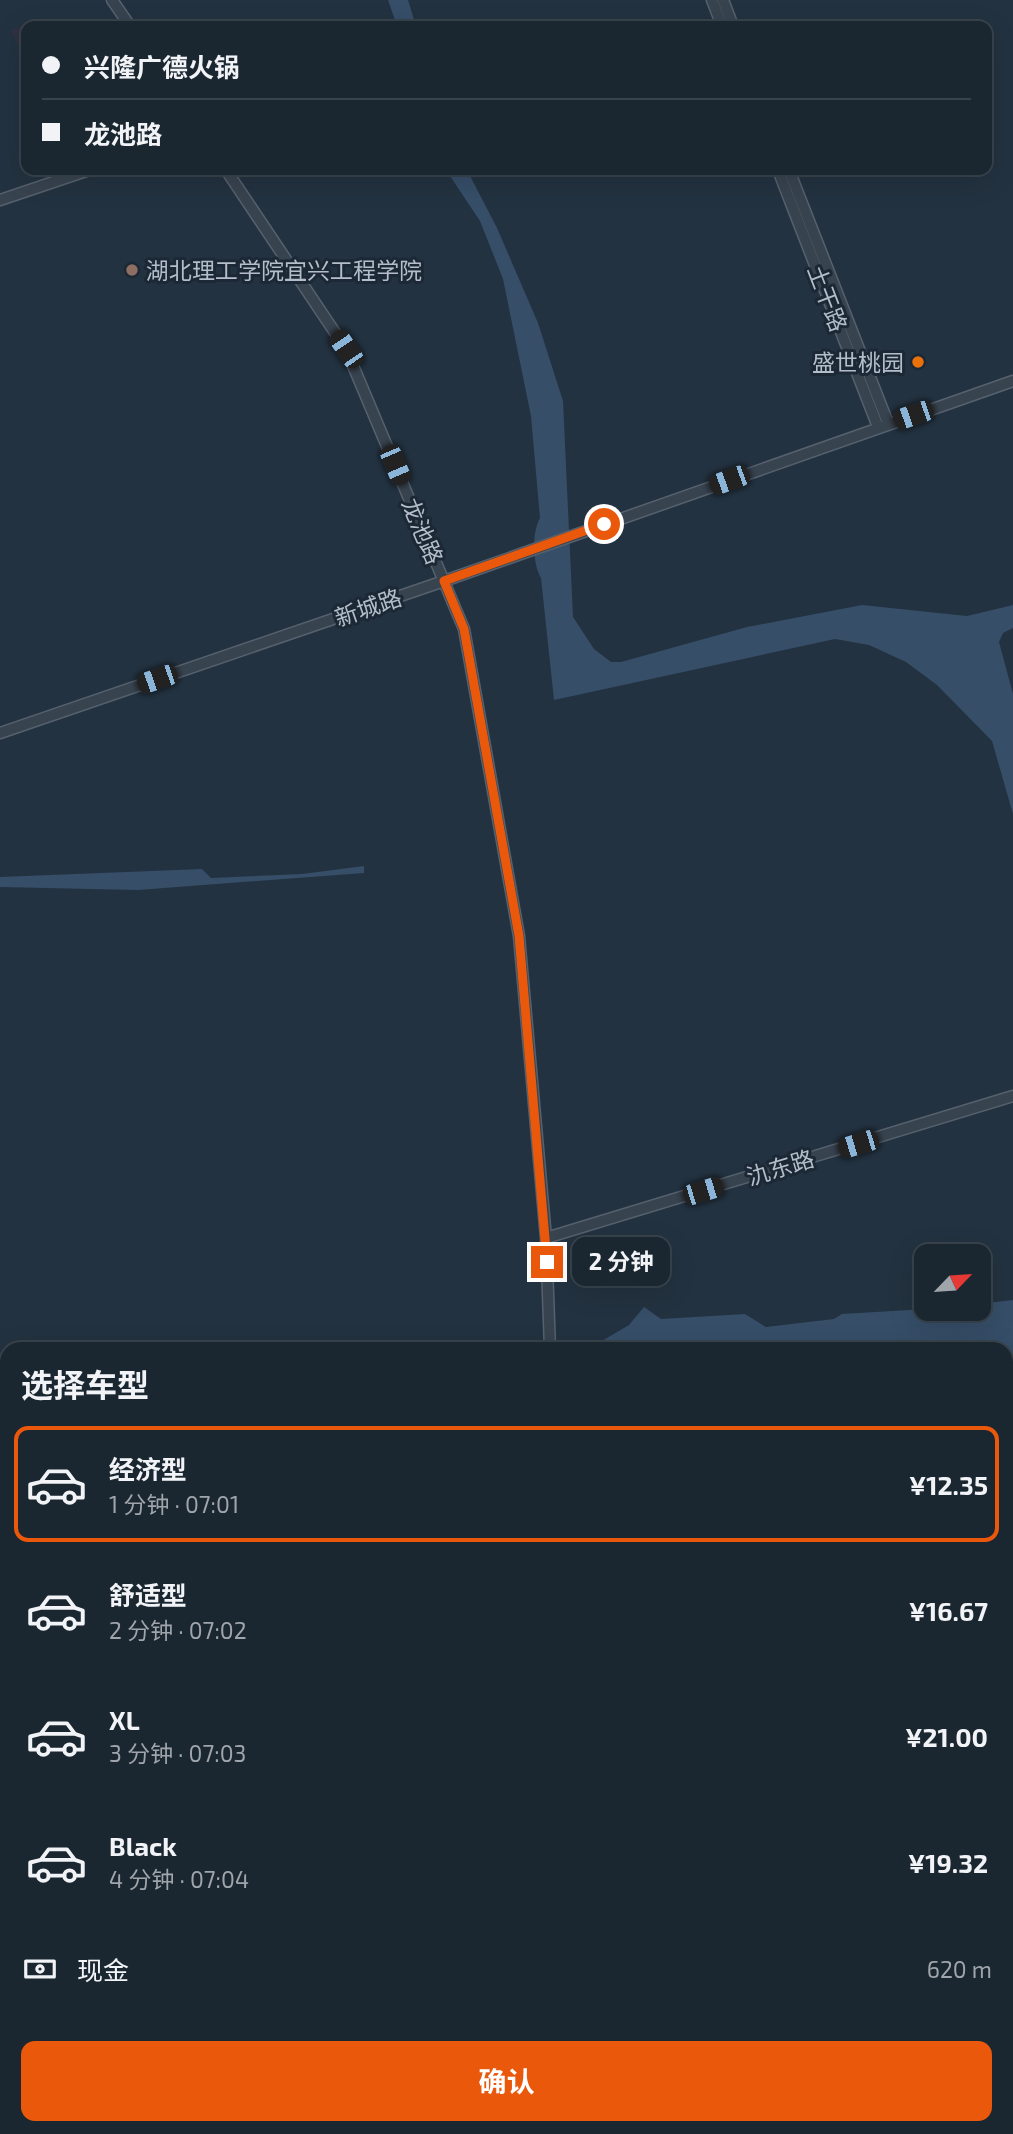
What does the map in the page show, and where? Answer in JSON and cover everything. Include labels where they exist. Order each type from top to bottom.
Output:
[{"type":"street","points":[[113,0],[127,21]]},
{"type":"street","points":[[712,0],[720,21]]},
{"type":"street","points":[[723,0],[731,21]]},
{"type":"street","points":[[0,201],[75,175]]},
{"type":"street","name":"龙池路","points":[[229,175],[346,349],[464,629],[519,936],[546,1238],[549,1342]]},
{"type":"street","name":"土干路","points":[[780,175],[883,425]]},
{"type":"street","name":"土干路","points":[[791,175],[883,425]]},
{"type":"street","name":"新城路","points":[[0,733],[444,581],[1013,381]]},
{"type":"street","name":"氿东路","points":[[546,1238],[1013,1096]]},
{"type":"shaded area","points":[[388,0],[408,0],[414,21],[395,21]]},
{"type":"shaded area","points":[[21,26],[21,51],[11,31]]},
{"type":"shaded area","points":[[449,175],[470,175],[497,228],[538,323],[563,401],[573,617],[594,649],[611,662],[621,662],[747,627],[862,605],[967,616],[1013,605],[1013,628],[1003,633],[999,642],[1013,694],[1013,814],[992,741],[937,685],[906,662],[869,645],[835,639],[554,700],[541,578],[535,556],[534,539],[540,518],[531,416],[503,279],[480,221]]},
{"type":"shaded area","points":[[364,866],[364,873],[138,890],[0,887],[0,877],[202,869],[211,878],[302,874]]},
{"type":"shaded area","points":[[1013,1300],[1013,1342],[600,1342],[629,1325],[644,1307],[661,1319],[745,1314],[766,1327],[834,1319],[842,1314],[914,1310],[914,1321],[991,1321],[991,1303]]},
{"type":"place","name":"湖北理工学院宜兴工程学院","points":[[132,270]]},
{"type":"place","name":"盛世桃园","points":[[918,362]]},
{"type":"route","points":[[547,1262],[519,936],[464,629],[444,581],[604,524]]}]
